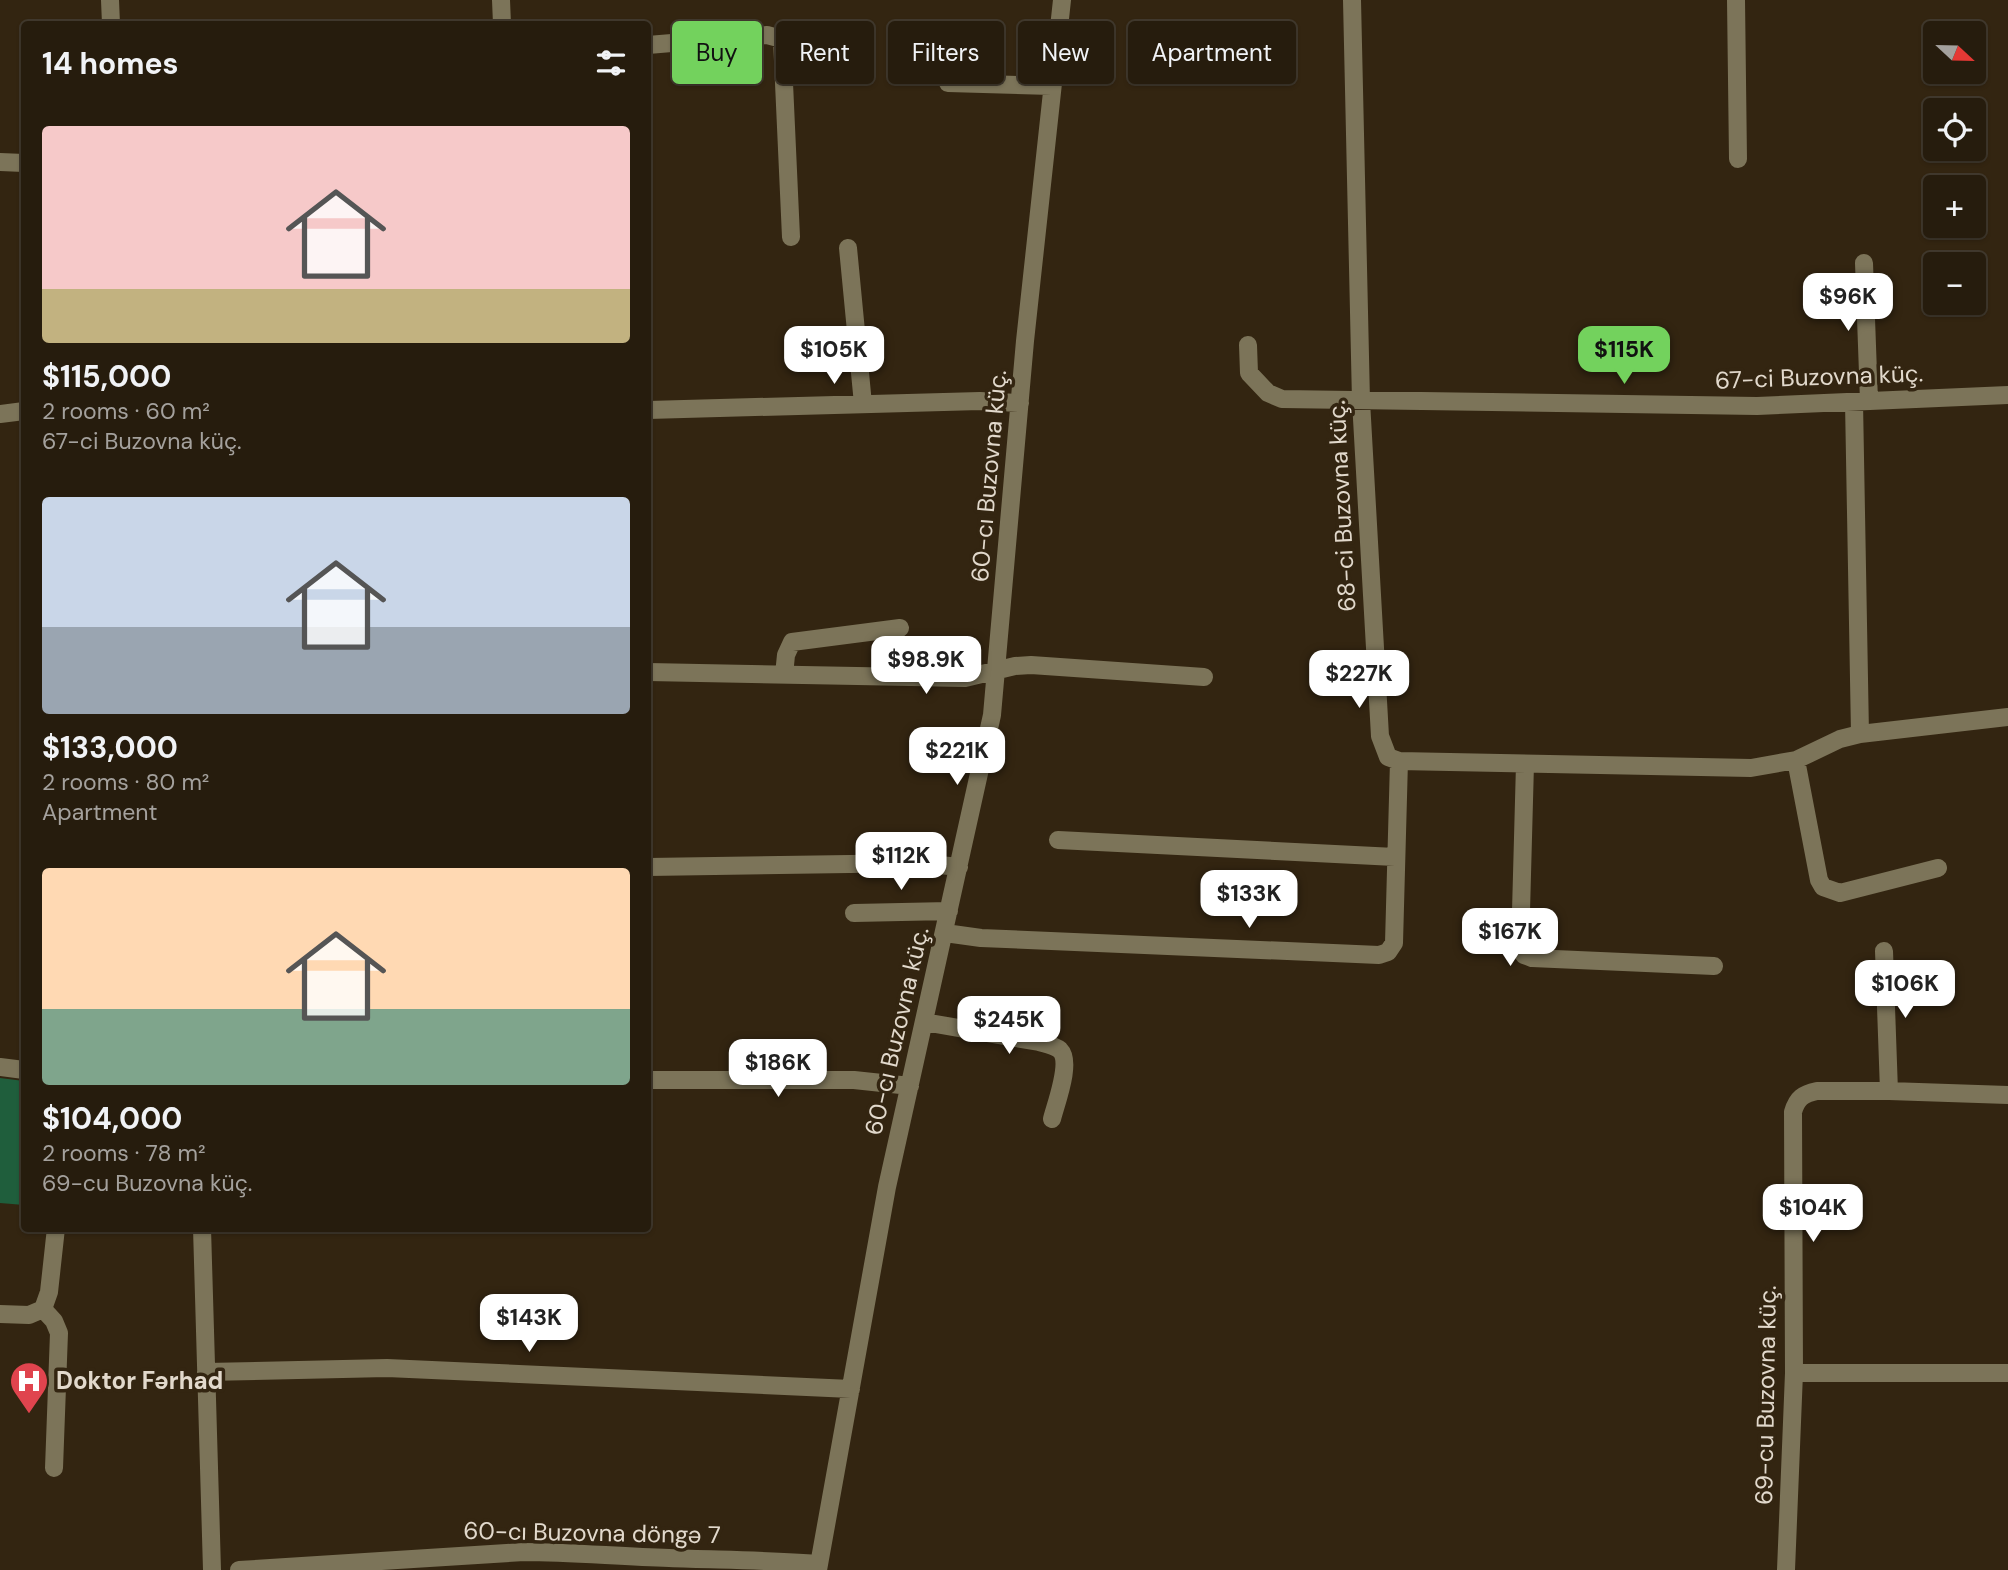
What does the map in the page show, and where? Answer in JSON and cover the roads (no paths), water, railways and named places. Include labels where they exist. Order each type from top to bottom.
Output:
[{"type":"street","points":[[110,0],[111,21]]},
{"type":"street","points":[[501,0],[502,21]]},
{"type":"street","name":"60-cı Buzovna küç.","points":[[819,1567],[887,1188],[986,749],[997,670],[1020,403],[1062,0]]},
{"type":"street","name":"68-ci Buzovna küç.","points":[[1352,0],[1361,401],[1380,736],[1388,757],[1399,761]]},
{"type":"street","points":[[1736,0],[1738,159]]},
{"type":"street","points":[[651,45],[767,34],[782,39],[790,237]]},
{"type":"street","points":[[983,84],[1052,86]]},
{"type":"street","points":[[0,162],[21,163]]},
{"type":"street","points":[[848,247],[863,404]]},
{"type":"street","points":[[1860,734],[1864,263]]},
{"type":"street","name":"67-ci Buzovna küç.","points":[[1248,345],[1249,373],[1268,393],[1282,399],[1672,406],[2008,395]]},
{"type":"street","points":[[651,410],[980,401],[1020,403]]},
{"type":"street","points":[[0,414],[21,411]]},
{"type":"street","points":[[784,675],[786,655],[792,642],[900,628]]},
{"type":"street","points":[[651,672],[965,678],[1031,665],[1204,677]]},
{"type":"street","points":[[944,933],[995,939],[1379,955],[1388,952],[1394,943],[1399,761],[1751,768],[1796,760],[1840,739],[1860,734],[2008,717]]},
{"type":"street","points":[[1796,760],[1819,880],[1823,887],[1840,893],[1938,868]]},
{"type":"street","points":[[1525,764],[1520,948],[1524,955],[1532,958],[1714,966]]},
{"type":"street","points":[[1058,840],[1395,857]]},
{"type":"street","points":[[651,867],[920,863],[959,867]]},
{"type":"street","points":[[854,913],[949,911]]},
{"type":"street","points":[[1884,951],[1889,1090]]},
{"type":"street","points":[[924,1022],[1039,1042],[1053,1045],[1061,1051],[1066,1062],[1052,1119]]},
{"type":"street","points":[[0,1067],[21,1070]]},
{"type":"street","points":[[651,1080],[855,1080],[910,1087]]},
{"type":"street","name":"69-cu Buzovna küç.","points":[[1786,1570],[1794,1373],[1793,1112],[1796,1101],[1805,1094],[1817,1091],[1889,1090],[2008,1094]]},
{"type":"street","points":[[43,1310],[49,1292],[55,1232]]},
{"type":"street","points":[[202,1232],[212,1570]]},
{"type":"street","points":[[0,1314],[29,1315],[43,1310]]},
{"type":"street","points":[[43,1310],[54,1321],[59,1333],[54,1468]]},
{"type":"street","points":[[206,1372],[387,1368],[851,1390]]},
{"type":"street","points":[[1794,1373],[2008,1373]]},
{"type":"street","name":"60-cı Buzovna döngə 7","points":[[239,1570],[524,1552],[760,1559],[819,1567]]},
{"type":"place","name":"Doktor Fərhad","points":[[29,1415]]}]
